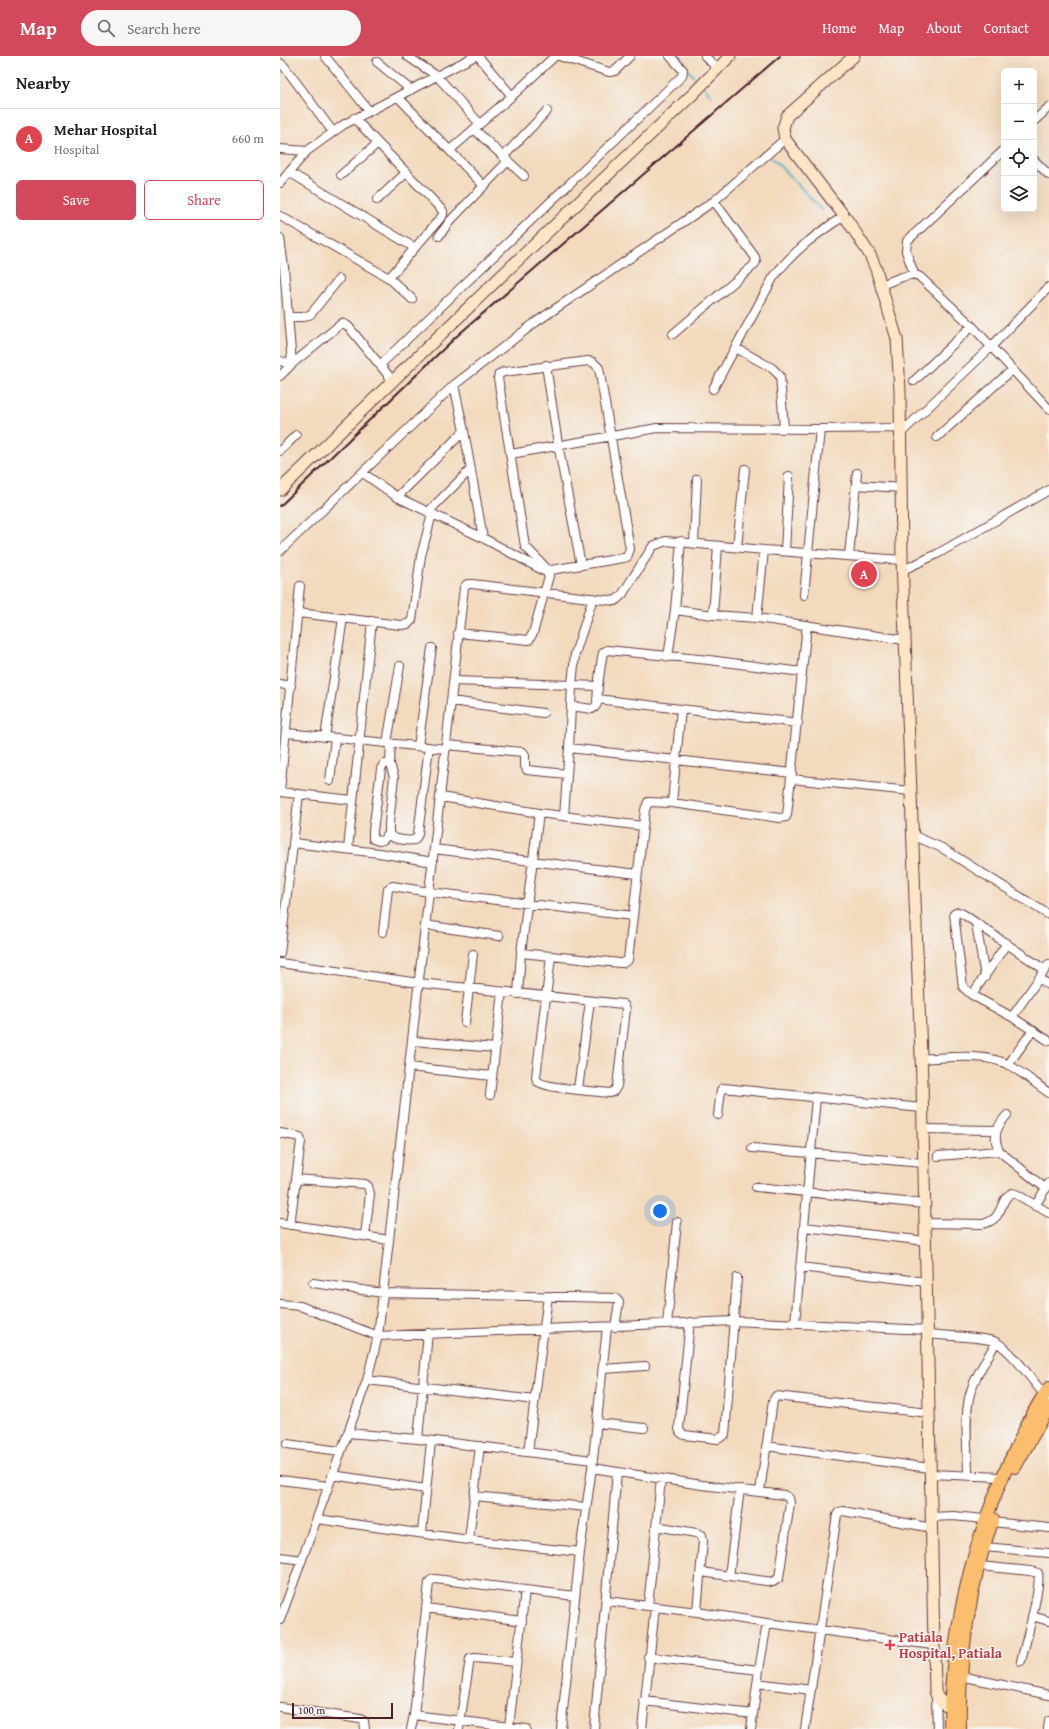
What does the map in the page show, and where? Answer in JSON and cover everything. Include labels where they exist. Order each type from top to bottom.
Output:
[{"type":"main road","points":[[960,1729],[954,1708],[959,1623],[966,1584],[1001,1478],[1033,1414],[1047,1394]]},
{"type":"main road","points":[[950,1729],[961,1676],[968,1620],[979,1566],[985,1547],[988,1520],[1017,1462],[1049,1407]]},
{"type":"street","points":[[325,56],[369,111]]},
{"type":"street","points":[[407,56],[437,76],[477,127],[506,159],[524,176]]},
{"type":"street","points":[[478,56],[512,96]]},
{"type":"street","points":[[450,150],[555,56]]},
{"type":"street","points":[[559,56],[609,72],[615,71],[630,56]]},
{"type":"street","points":[[380,365],[682,76],[682,68],[670,56]]},
{"type":"street","points":[[705,56],[718,69]]},
{"type":"street","points":[[280,490],[497,280],[708,80],[730,56]]},
{"type":"street","points":[[854,56],[787,116],[783,128],[785,139],[844,216],[870,255],[881,285],[897,339],[901,430],[905,640],[909,716],[924,1204],[926,1223],[933,1645],[937,1729]]},
{"type":"street","points":[[280,183],[307,151],[354,118],[398,97],[470,57]]},
{"type":"street","points":[[377,62],[411,90]]},
{"type":"street","points":[[280,63],[284,66],[333,132]]},
{"type":"street","points":[[398,97],[484,186]]},
{"type":"street","points":[[1037,119],[1049,107]]},
{"type":"street","points":[[439,236],[450,220],[484,186],[547,111]]},
{"type":"street","points":[[354,118],[443,212],[443,215],[389,278]]},
{"type":"street","points":[[280,552],[454,385],[536,322],[714,201],[785,139]]},
{"type":"street","points":[[341,175],[378,143]]},
{"type":"street","points":[[280,149],[307,151]]},
{"type":"street","points":[[914,274],[906,251],[907,241],[1001,153]]},
{"type":"street","points":[[1037,163],[1049,176]]},
{"type":"street","points":[[289,172],[415,248]]},
{"type":"street","points":[[377,200],[406,172]]},
{"type":"street","points":[[673,334],[756,262],[755,257],[714,201]]},
{"type":"street","points":[[280,216],[389,278],[412,299]]},
{"type":"street","points":[[713,389],[773,278],[780,268],[808,240],[844,216]]},
{"type":"street","points":[[280,238],[292,364]]},
{"type":"street","points":[[881,285],[914,274],[920,277],[972,326],[1049,409]]},
{"type":"street","points":[[288,317],[304,317],[311,314],[339,280]]},
{"type":"street","points":[[511,454],[558,444],[665,427],[901,430],[991,347],[1049,287]]},
{"type":"street","points":[[280,376],[292,364],[342,323],[348,326],[393,380]]},
{"type":"street","points":[[914,381],[972,326]]},
{"type":"street","points":[[736,348],[772,368],[780,376],[784,428]]},
{"type":"street","points":[[280,360],[292,364]]},
{"type":"street","points":[[588,361],[597,365],[611,436],[629,554],[627,557],[557,569],[547,569],[527,549],[524,542],[498,378],[499,374],[504,372],[546,365],[588,361]]},
{"type":"street","points":[[546,365],[558,444],[581,565]]},
{"type":"street","points":[[937,437],[1012,370]]},
{"type":"street","points":[[454,385],[464,431],[483,538]]},
{"type":"street","points":[[804,595],[820,429]]},
{"type":"street","points":[[398,497],[464,431]]},
{"type":"street","points":[[280,451],[296,435]]},
{"type":"street","points":[[298,613],[401,625],[408,624],[412,620],[420,556],[430,513],[471,469]]},
{"type":"street","points":[[737,547],[745,470]]},
{"type":"street","points":[[363,473],[398,497],[483,538],[546,572],[549,576],[533,633],[529,640],[458,633]]},
{"type":"street","points":[[849,556],[857,474]]},
{"type":"street","points":[[785,551],[789,476]]},
{"type":"street","points":[[694,543],[697,479]]},
{"type":"street","points":[[856,485],[902,488]]},
{"type":"street","points":[[280,1620],[283,1602],[302,1560],[340,1451],[367,1380],[378,1336],[441,797],[458,633],[464,591],[467,584],[615,601],[622,595],[653,546],[666,541],[681,541],[718,546],[849,556],[903,565],[937,554],[1049,490]]},
{"type":"street","points":[[668,657],[675,610],[681,541]]},
{"type":"street","points":[[713,615],[718,546]]},
{"type":"street","points":[[756,618],[764,550]]},
{"type":"street","points":[[300,586],[280,792],[352,800]]},
{"type":"street","points":[[564,816],[575,654],[593,598]]},
{"type":"street","points":[[675,610],[713,615],[756,618],[905,640]]},
{"type":"street","points":[[325,737],[343,618]]},
{"type":"street","points":[[348,849],[372,622]]},
{"type":"street","points":[[521,953],[620,963],[628,960],[645,810],[648,802],[672,803],[784,818],[788,815],[807,625]]},
{"type":"street","points":[[418,746],[432,648]]},
{"type":"street","points":[[571,706],[592,709],[595,708],[602,657],[603,653],[607,650],[709,660],[802,672]]},
{"type":"street","points":[[390,762],[383,765],[381,769],[372,831],[373,839],[380,841],[384,840],[389,834],[394,777],[390,762],[389,743],[400,666]]},
{"type":"street","points":[[453,681],[598,686]]},
{"type":"street","points":[[280,684],[291,686]]},
{"type":"street","points":[[597,699],[798,723]]},
{"type":"street","points":[[451,701],[544,713]]},
{"type":"street","points":[[672,803],[681,709]]},
{"type":"street","points":[[286,733],[429,747],[523,752],[525,755],[525,766],[527,770],[567,774]]},
{"type":"street","points":[[330,781],[335,738]]},
{"type":"street","points":[[389,834],[394,838],[412,840],[417,838],[429,747]]},
{"type":"street","points":[[569,748],[677,760],[911,791]]},
{"type":"street","points":[[280,953],[299,794]]},
{"type":"street","points":[[441,797],[539,813],[643,826]]},
{"type":"street","points":[[518,994],[521,953],[534,862],[539,813]]},
{"type":"street","points":[[912,835],[942,848],[1049,915]]},
{"type":"street","points":[[293,843],[348,849],[433,862]]},
{"type":"street","points":[[434,849],[637,874]]},
{"type":"street","points":[[383,932],[388,889],[390,887],[528,905],[634,916]]},
{"type":"street","points":[[1012,1017],[1047,967],[956,912],[954,914],[961,983],[967,992],[1012,1017],[1049,1041]]},
{"type":"street","points":[[976,923],[985,977]]},
{"type":"street","points":[[425,926],[499,936]]},
{"type":"street","points":[[972,995],[1006,943]]},
{"type":"street","points":[[465,1022],[473,954]]},
{"type":"street","points":[[280,963],[469,989],[546,997],[623,1004],[625,1006],[617,1086],[614,1091],[610,1093],[545,1084],[537,1081],[536,1077],[546,997],[551,957]]},
{"type":"street","points":[[1039,978],[1049,985]]},
{"type":"street","points":[[490,1095],[502,992]]},
{"type":"street","points":[[578,1089],[590,1001]]},
{"type":"street","points":[[1008,1064],[1033,1030]]},
{"type":"street","points":[[413,1041],[495,1048]]},
{"type":"street","points":[[920,1059],[976,1057],[993,1059],[1008,1064],[1046,1092],[1049,1082]]},
{"type":"street","points":[[409,1067],[492,1076]]},
{"type":"street","points":[[718,1115],[721,1090],[723,1088],[922,1108]]},
{"type":"street","points":[[795,1323],[816,1098]]},
{"type":"street","points":[[1007,1115],[996,1130],[995,1144],[999,1151],[1047,1186],[1035,1206]]},
{"type":"street","points":[[922,1129],[996,1130]]},
{"type":"street","points":[[280,1133],[300,1137],[301,1146],[290,1225]]},
{"type":"street","points":[[752,1148],[923,1162]]},
{"type":"street","points":[[938,1156],[999,1151]]},
{"type":"street","points":[[296,1179],[365,1184],[368,1186],[370,1194],[365,1235]]},
{"type":"street","points":[[756,1187],[924,1204]]},
{"type":"street","points":[[926,1223],[983,1224],[989,1222],[997,1217],[1006,1197],[1012,1193],[1049,1213]]},
{"type":"street","points":[[667,1324],[677,1222]]},
{"type":"street","points":[[280,1223],[365,1235],[389,1240]]},
{"type":"street","points":[[804,1227],[926,1241]]},
{"type":"street","points":[[800,1267],[927,1282]]},
{"type":"street","points":[[690,1322],[679,1428],[680,1432],[684,1435],[718,1439],[725,1435],[737,1278]]},
{"type":"street","points":[[313,1283],[383,1293],[548,1296],[617,1299],[619,1302],[611,1327],[603,1369],[593,1464],[580,1552],[561,1729]]},
{"type":"street","points":[[528,1452],[545,1330],[548,1296]]},
{"type":"street","points":[[280,1304],[300,1306],[378,1336],[734,1321],[795,1323],[928,1332],[984,1339],[996,1342],[1047,1394]]},
{"type":"street","points":[[418,1439],[428,1334]]},
{"type":"street","points":[[968,1476],[967,1411],[973,1385],[996,1342]]},
{"type":"street","points":[[603,1369],[645,1366]]},
{"type":"street","points":[[367,1380],[535,1400]]},
{"type":"street","points":[[760,1491],[773,1401],[776,1396],[929,1413]]},
{"type":"street","points":[[597,1423],[644,1428]]},
{"type":"street","points":[[348,1433],[418,1439],[528,1452],[593,1464],[617,1472],[760,1491],[784,1495],[789,1498],[790,1503],[779,1578],[773,1582],[701,1572]]},
{"type":"street","points":[[422,1533],[431,1441]]},
{"type":"street","points":[[287,1444],[340,1451]]},
{"type":"street","points":[[469,1540],[480,1446]]},
{"type":"street","points":[[766,1446],[930,1471],[968,1476],[1001,1478]]},
{"type":"street","points":[[594,1729],[617,1472]]},
{"type":"street","points":[[332,1475],[426,1489]]},
{"type":"street","points":[[642,1729],[652,1606],[656,1526],[661,1479]]},
{"type":"street","points":[[280,1480],[328,1486]]},
{"type":"street","points":[[729,1576],[740,1489]]},
{"type":"street","points":[[474,1496],[586,1508]]},
{"type":"street","points":[[805,1729],[837,1515],[839,1512],[844,1511],[932,1522],[953,1516],[1049,1528]]},
{"type":"street","points":[[317,1519],[469,1540],[580,1552]]},
{"type":"street","points":[[656,1526],[702,1535],[701,1572],[697,1612]]},
{"type":"street","points":[[985,1547],[1049,1553]]},
{"type":"street","points":[[280,1557],[302,1560]]},
{"type":"street","points":[[979,1566],[1038,1573],[1039,1576],[1032,1616],[1021,1662]]},
{"type":"street","points":[[412,1729],[429,1583],[431,1580],[435,1579],[575,1596]]},
{"type":"street","points":[[509,1727],[525,1590]]},
{"type":"street","points":[[606,1601],[697,1612],[767,1623],[933,1645]]},
{"type":"street","points":[[426,1608],[522,1621]]},
{"type":"street","points":[[1032,1616],[1049,1621]]},
{"type":"street","points":[[751,1729],[767,1623]]},
{"type":"street","points":[[648,1657],[759,1670]]},
{"type":"street","points":[[460,1725],[470,1659],[474,1658],[516,1662]]},
{"type":"street","points":[[961,1676],[1049,1695]]},
{"type":"street","points":[[757,1683],[811,1690]]},
{"type":"street","points":[[936,1696],[941,1702],[954,1708]]},
{"type":"street","points":[[644,1701],[753,1714]]},
{"type":"street","points":[[280,1707],[360,1718],[364,1721],[365,1729]]},
{"type":"street","points":[[414,1715],[460,1725],[526,1729]]},
{"type":"street","points":[[1048,1729],[1049,1721]]},
{"type":"waterway","points":[[680,56],[687,69],[699,82]]},
{"type":"waterway","points":[[704,87],[712,97]]},
{"type":"waterway","points":[[772,158],[822,211]]},
{"type":"railway","points":[[280,506],[458,335],[780,56]]},
{"type":"place","name":"Mehar Hospital","points":[[864,574]]},
{"type":"place","name":"Patiala Hospital, Patiala","points":[[890,1645]]}]
